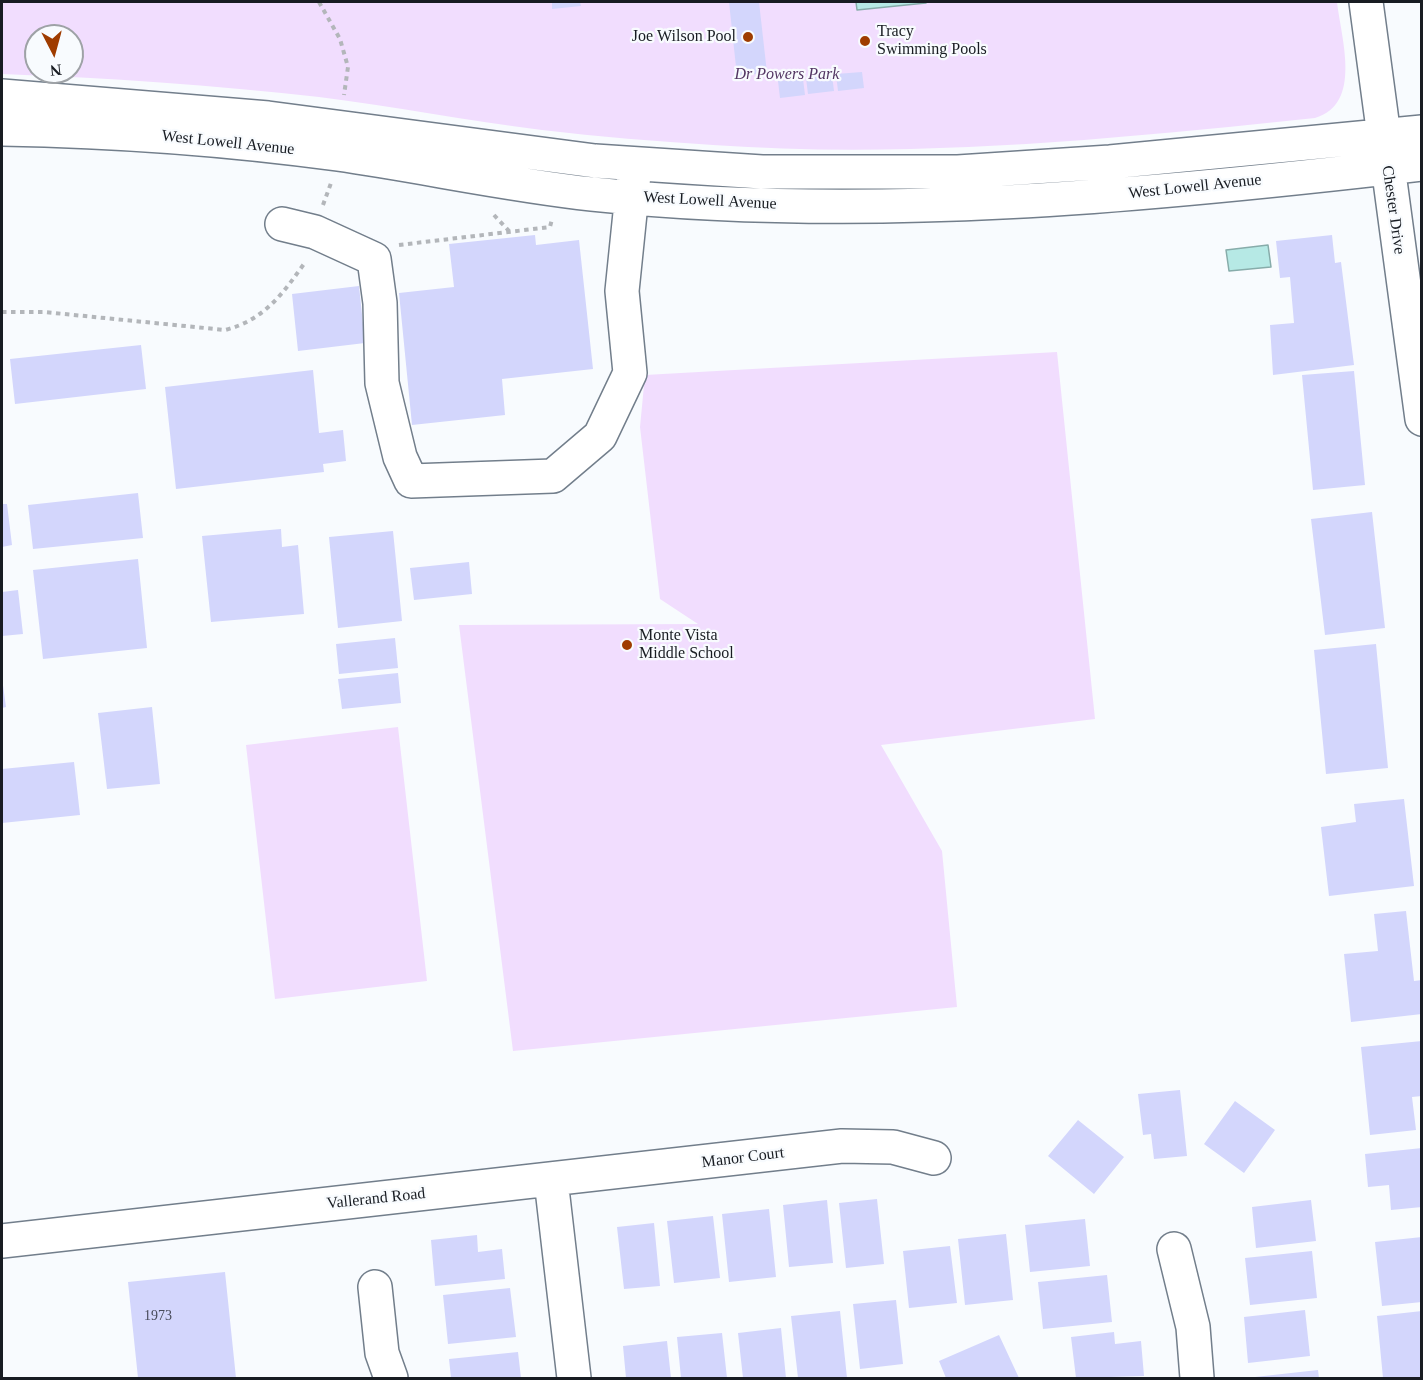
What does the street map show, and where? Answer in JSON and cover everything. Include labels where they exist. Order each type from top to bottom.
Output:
[{"type":"street","name":"Chester Drive","points":[[1366,2],[1422,419]]},
{"type":"street","name":"West Lowell Avenue","points":[[2,96],[268,118],[636,164],[762,172],[958,172],[1110,162],[1422,132]]},
{"type":"street","name":"West Lowell Avenue","points":[[2,129],[120,133],[256,145],[337,154],[557,189],[759,206],[960,205],[1112,195],[1422,164]]},
{"type":"street","points":[[282,224],[315,232],[374,259],[380,303],[382,383],[400,457],[411,481],[553,476],[600,436],[630,373],[622,291],[636,164]]},
{"type":"street","name":"Manor Court","points":[[551,1180],[842,1146],[893,1147],[934,1158]]},
{"type":"street","points":[[551,1180],[574,1378]]},
{"type":"street","name":"Vallerand Road","points":[[2,1241],[551,1180]]},
{"type":"street","points":[[1174,1249],[1193,1327],[1197,1378]]},
{"type":"street","points":[[375,1287],[382,1353],[391,1378]]},
{"type":"path","points":[[319,2],[340,39],[348,67],[344,95]]},
{"type":"path","points":[[321,213],[331,183]]},
{"type":"path","points":[[394,245],[550,227],[557,189]]},
{"type":"path","points":[[494,215],[509,232]]},
{"type":"path","points":[[2,312],[44,312],[225,330],[239,327],[277,302],[306,260]]},
{"type":"green space","name":"Dr Powers Park","points":[[2,2],[1337,2],[1346,68],[1339,99],[1330,110],[1315,118],[1014,145],[864,150],[788,149],[606,137],[279,93],[160,82],[84,78],[84,24],[24,24],[24,75],[2,74]]},
{"type":"green space","points":[[1057,352],[1095,719],[881,745],[942,851],[957,1007],[513,1051],[459,625],[698,624],[660,599],[640,427],[645,375]]},
{"type":"green space","points":[[398,727],[427,981],[275,999],[246,745]]},
{"type":"water","points":[[856,2],[925,2],[926,3],[857,10]]},
{"type":"water","points":[[1268,245],[1271,267],[1229,271],[1226,250]]},
{"type":"building","points":[[552,2],[580,2],[581,6],[552,9]]},
{"type":"building","name":"Joe Wilson Pool","points":[[729,2],[759,2],[767,73],[737,76]]},
{"type":"building","points":[[862,72],[864,88],[838,91],[836,74]]},
{"type":"building","points":[[832,75],[834,91],[808,94],[806,78]]},
{"type":"building","points":[[803,79],[805,95],[780,98],[778,81]]},
{"type":"building","points":[[535,235],[536,245],[579,240],[593,369],[502,379],[505,415],[412,425],[399,293],[454,287],[449,244]]},
{"type":"building","points":[[1332,235],[1335,263],[1341,262],[1354,365],[1273,375],[1270,325],[1294,323],[1290,277],[1280,278],[1276,241]]},
{"type":"building","points":[[359,286],[365,343],[298,351],[292,294]]},
{"type":"building","points":[[141,345],[146,389],[15,404],[10,359]]},
{"type":"building","points":[[313,370],[319,433],[343,430],[346,461],[323,464],[324,472],[176,489],[165,387]]},
{"type":"building","points":[[1354,371],[1365,485],[1313,490],[1302,375]]},
{"type":"building","points":[[138,493],[143,538],[33,549],[28,505]]},
{"type":"building","points":[[2,504],[7,504],[12,545],[2,547]]},
{"type":"building","points":[[1372,512],[1385,628],[1325,635],[1311,519]]},
{"type":"building","points":[[281,529],[282,547],[298,545],[304,614],[211,622],[202,536]]},
{"type":"building","points":[[393,531],[402,621],[338,628],[329,537]]},
{"type":"building","points":[[138,559],[147,648],[43,659],[33,570]]},
{"type":"building","points":[[469,562],[472,594],[414,600],[410,568]]},
{"type":"building","points":[[18,590],[23,634],[2,636],[2,592]]},
{"type":"building","points":[[395,638],[398,668],[339,674],[336,644]]},
{"type":"building","points":[[1376,644],[1388,768],[1326,774],[1314,650]]},
{"type":"building","points":[[398,673],[401,703],[342,709],[338,679]]},
{"type":"building","points":[[2,678],[6,707],[2,708]]},
{"type":"building","points":[[152,707],[160,784],[107,789],[98,713]]},
{"type":"building","points":[[74,762],[80,815],[2,823],[2,769]]},
{"type":"building","points":[[1404,799],[1414,886],[1329,896],[1321,827],[1356,822],[1354,804]]},
{"type":"building","points":[[1406,911],[1414,981],[1422,980],[1422,1014],[1351,1022],[1344,954],[1378,951],[1374,914]]},
{"type":"building","points":[[1422,1041],[1422,1096],[1412,1097],[1416,1130],[1370,1135],[1361,1047]]},
{"type":"building","points":[[1180,1090],[1187,1156],[1154,1159],[1151,1134],[1143,1135],[1138,1094]]},
{"type":"building","points":[[1235,1101],[1275,1130],[1244,1173],[1204,1144]]},
{"type":"building","points":[[1078,1120],[1124,1157],[1094,1194],[1048,1156]]},
{"type":"building","points":[[1422,1148],[1422,1207],[1391,1210],[1389,1185],[1368,1187],[1365,1154]]},
{"type":"building","points":[[877,1199],[884,1264],[846,1268],[839,1203]]},
{"type":"building","points":[[827,1200],[833,1263],[789,1267],[783,1205]]},
{"type":"building","points":[[1311,1200],[1316,1241],[1256,1248],[1252,1207]]},
{"type":"building","points":[[769,1209],[776,1277],[729,1282],[722,1214]]},
{"type":"building","points":[[713,1216],[720,1278],[674,1283],[667,1221]]},
{"type":"building","points":[[1085,1219],[1090,1266],[1030,1272],[1025,1225]]},
{"type":"building","points":[[654,1223],[660,1286],[624,1289],[617,1227]]},
{"type":"building","points":[[1006,1234],[1013,1300],[965,1305],[958,1239]]},
{"type":"building","points":[[477,1235],[478,1252],[502,1249],[505,1279],[435,1286],[431,1240]]},
{"type":"building","points":[[1422,1237],[1422,1302],[1382,1306],[1375,1242]]},
{"type":"building","points":[[950,1246],[957,1303],[909,1308],[903,1251]]},
{"type":"building","points":[[1312,1251],[1317,1298],[1250,1305],[1245,1258]]},
{"type":"building","points":[[225,1272],[236,1378],[138,1378],[128,1282]]},
{"type":"building","points":[[1107,1275],[1112,1322],[1043,1329],[1038,1282]]},
{"type":"building","points":[[510,1288],[516,1337],[448,1344],[443,1295]]},
{"type":"building","points":[[896,1300],[903,1364],[860,1369],[853,1304]]},
{"type":"building","points":[[1305,1310],[1310,1356],[1248,1363],[1244,1317]]},
{"type":"building","points":[[840,1311],[847,1378],[798,1378],[791,1316]]},
{"type":"building","points":[[1422,1311],[1422,1377],[1383,1378],[1377,1316]]},
{"type":"building","points":[[781,1328],[786,1378],[743,1378],[738,1333]]},
{"type":"building","points":[[1114,1332],[1115,1344],[1141,1341],[1144,1376],[1076,1378],[1071,1337]]},
{"type":"building","points":[[722,1333],[727,1378],[681,1378],[677,1337]]},
{"type":"building","points":[[999,1335],[1019,1378],[946,1378],[939,1361]]},
{"type":"building","points":[[667,1341],[671,1378],[626,1378],[623,1346]]},
{"type":"building","points":[[518,1352],[521,1378],[451,1378],[449,1359]]},
{"type":"building","points":[[1318,1370],[1319,1378],[1255,1378],[1255,1377]]},
{"type":"place","name":"Joe Wilson Pool","points":[[748,37]]},
{"type":"place","name":"Tracy Swimming Pools","points":[[865,41]]},
{"type":"place","name":"Monte Vista Middle School","points":[[627,645]]}]
